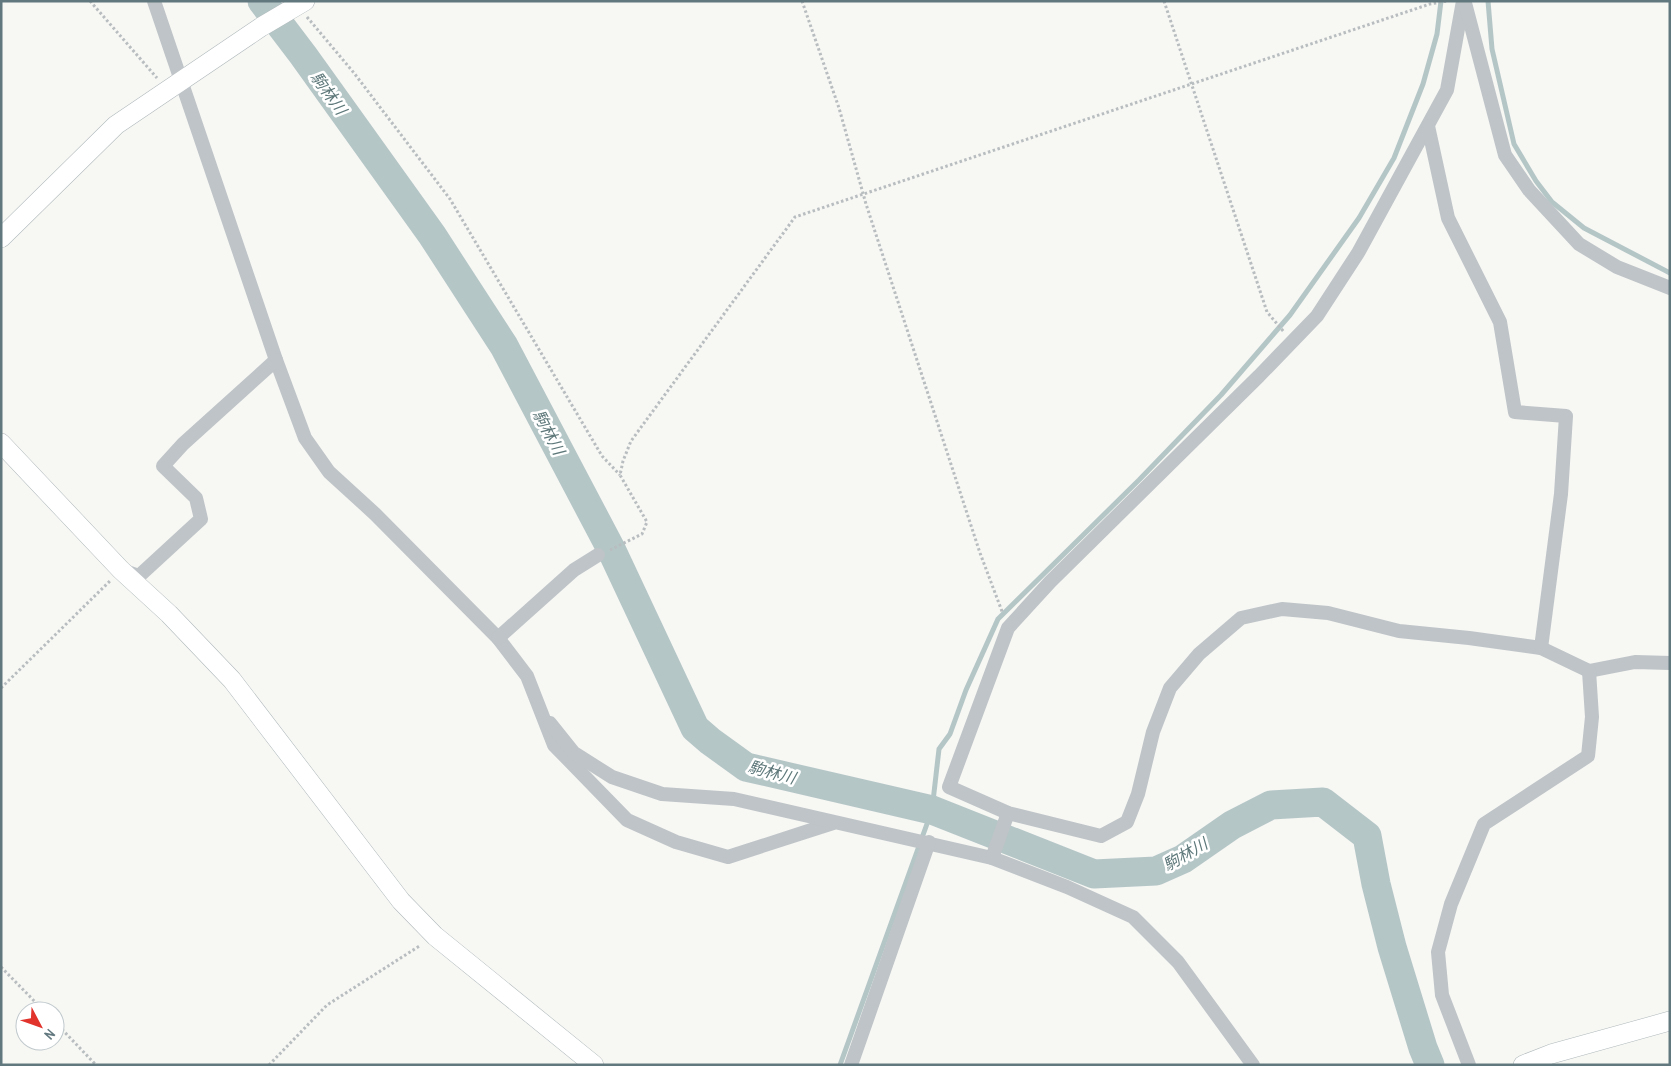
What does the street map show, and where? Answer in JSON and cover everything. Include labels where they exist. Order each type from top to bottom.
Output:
[{"type":"street","points":[[154,1],[175,84],[305,438],[329,472],[375,514],[498,638],[527,676],[554,746],[627,820],[676,842],[728,857],[833,823]]},
{"type":"street","points":[[1464,1],[1447,90],[1358,253],[1317,316],[1259,376],[1050,582],[1008,628],[949,787],[1008,813],[1101,836],[1127,822],[1138,794],[1152,732],[1170,688],[1199,654],[1241,618],[1282,609],[1328,613],[1400,632],[1469,638],[1541,648],[1590,671],[1634,662],[1670,663]]},
{"type":"street","points":[[1464,1],[1505,155],[1529,190],[1579,244],[1617,268],[1670,288]]},
{"type":"street","points":[[1,238],[116,125],[261,27],[299,5]]},
{"type":"street","points":[[1428,126],[1448,218],[1500,322],[1515,412],[1566,416],[1561,494],[1541,648]]},
{"type":"street","points":[[121,570],[139,576],[201,519],[196,498],[163,466],[183,444],[276,360]]},
{"type":"street","points":[[1,443],[121,570],[169,614],[232,680],[401,901],[435,936],[594,1065]]},
{"type":"street","points":[[498,638],[574,570],[598,555]]},
{"type":"street","points":[[1469,1065],[1442,995],[1438,952],[1451,904],[1484,824],[1588,756],[1592,717],[1590,671]]},
{"type":"street","points":[[541,713],[574,753],[612,777],[662,794],[734,799],[833,823],[929,842],[992,858],[1067,887],[1133,918],[1178,962],[1252,1065]]},
{"type":"street","points":[[992,858],[1008,813]]},
{"type":"street","points":[[851,1065],[929,842]]},
{"type":"street","points":[[1523,1065],[1551,1054],[1670,1022]]},
{"type":"path","points":[[90,1],[175,84]]},
{"type":"path","points":[[802,1],[839,108],[862,194],[980,553],[1008,628]]},
{"type":"path","points":[[1164,1],[1267,312],[1273,321],[1286,333]]},
{"type":"path","points":[[620,475],[623,461],[631,442],[796,216],[1430,4],[1447,1]]},
{"type":"path","points":[[299,5],[326,41],[354,73],[450,199],[602,456],[620,475],[647,522],[642,534],[598,555]]},
{"type":"path","points":[[1,688],[121,570]]},
{"type":"path","points":[[269,1065],[327,1005],[435,936]]},
{"type":"path","points":[[1,967],[34,1001]]},
{"type":"path","points":[[65,1032],[96,1065]]},
{"type":"waterway","name":"駒林川","points":[[262,1],[432,235],[504,346],[611,549],[695,728],[746,767],[932,810],[1094,874],[1156,871],[1183,859],[1232,825],[1271,805],[1323,802],[1367,836],[1376,884],[1392,947],[1430,1065]]},
{"type":"waterway","points":[[840,1065],[932,810],[939,749],[950,734],[966,690],[998,619],[1139,480],[1221,395],[1290,315],[1359,218],[1394,158],[1423,84],[1437,34],[1441,1]]},
{"type":"waterway","points":[[1488,1],[1492,49],[1514,144],[1536,181],[1552,202],[1584,228],[1670,273]]}]
